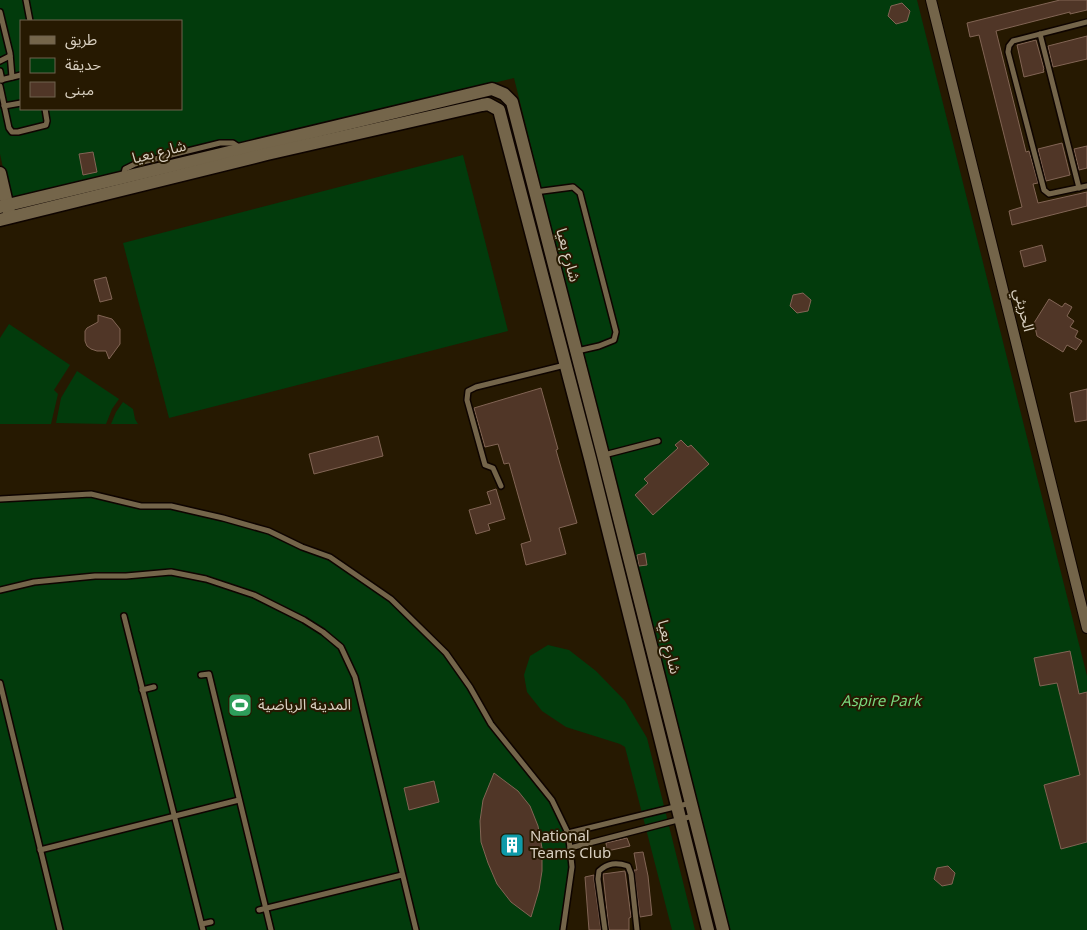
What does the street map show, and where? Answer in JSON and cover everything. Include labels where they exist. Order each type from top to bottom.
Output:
[{"type":"street","name":"الحريثي","points":[[931,0],[1084,606],[1087,628]]},
{"type":"street","name":"شارع بعيا","points":[[5,213],[123,178],[492,88],[504,94],[512,102],[723,930]]},
{"type":"street","name":"شارع بعيا","points":[[5,213],[488,104],[499,110],[590,458],[708,930]]},
{"type":"street","points":[[0,173],[5,213]]},
{"type":"street","points":[[565,365],[578,356]]},
{"type":"street","points":[[590,458],[603,455]]},
{"type":"lane","points":[[26,0],[30,20]]},
{"type":"lane","points":[[0,12],[10,56],[12,77]]},
{"type":"lane","points":[[1087,22],[1013,41],[1009,46],[1008,52],[1044,190],[1049,194],[1087,186]]},
{"type":"lane","points":[[1040,34],[1080,188]]},
{"type":"lane","points":[[0,61],[10,56]]},
{"type":"lane","points":[[0,71],[1,80],[20,75]]},
{"type":"lane","points":[[0,86],[10,129],[14,133],[46,125],[48,121],[44,110]]},
{"type":"lane","points":[[4,106],[20,102]]},
{"type":"lane","points":[[522,195],[574,187],[580,193],[616,332],[614,340],[578,356]]},
{"type":"lane","points":[[501,486],[493,468],[485,464],[467,400],[468,391],[476,387],[565,365]]},
{"type":"lane","points":[[603,455],[658,441]]},
{"type":"lane","points":[[0,499],[91,494],[141,506],[172,506],[269,531],[330,558],[391,599],[446,653],[470,687],[491,724],[552,800],[568,833],[572,867],[563,930]]},
{"type":"lane","points":[[0,590],[34,582],[94,576],[126,576],[171,572],[206,579],[254,594],[323,632],[341,647],[355,677],[416,930]]},
{"type":"lane","points":[[124,616],[202,927],[211,922]]},
{"type":"lane","points":[[201,676],[209,674],[271,930]]},
{"type":"lane","points":[[0,683],[60,930]]},
{"type":"lane","points":[[142,690],[154,687]]},
{"type":"lane","points":[[40,850],[239,800]]},
{"type":"lane","points":[[568,833],[676,806],[693,809]]},
{"type":"lane","points":[[570,848],[680,819],[693,809]]},
{"type":"lane","points":[[605,930],[598,878],[599,871],[606,865],[619,863],[628,866],[632,874],[637,930]]},
{"type":"lane","points":[[258,910],[402,875]]},
{"type":"green space","name":"Aspire Park","points":[[0,0],[917,0],[1087,676],[1087,930],[726,930],[514,78],[10,200],[0,154]]},
{"type":"green space","points":[[463,155],[508,331],[169,418],[123,243]]},
{"type":"green space","points":[[9,324],[70,365],[54,390],[58,394],[51,424],[0,424],[0,338]]},
{"type":"green space","points":[[77,371],[119,399],[112,409],[106,424],[56,423],[61,398]]},
{"type":"green space","points":[[123,402],[133,409],[138,424],[111,424]]},
{"type":"green space","name":"المدينة الرياضية","points":[[91,494],[141,506],[171,506],[269,531],[330,557],[391,599],[446,653],[491,724],[552,800],[568,833],[572,867],[563,930],[0,930],[0,499]]},
{"type":"green space","points":[[548,645],[569,650],[596,671],[625,701],[647,738],[695,930],[672,930],[625,747],[566,727],[542,711],[527,692],[524,675],[530,656]]},
{"type":"building","points":[[1060,0],[1087,0],[1087,10],[1070,14],[1070,12],[996,31],[1026,152],[1029,151],[1038,183],[1033,184],[1038,203],[1087,192],[1087,206],[1012,225],[1009,211],[1022,207],[979,35],[970,37],[967,23]]},
{"type":"building","points":[[902,3],[910,11],[907,21],[896,24],[888,16],[891,6]]},
{"type":"building","points":[[1087,36],[1087,59],[1053,67],[1048,46]]},
{"type":"building","points":[[1036,40],[1044,72],[1024,77],[1017,45]]},
{"type":"building","points":[[1062,143],[1070,175],[1046,181],[1038,149]]},
{"type":"building","points":[[1087,146],[1087,168],[1079,170],[1074,149]]},
{"type":"building","points":[[93,152],[97,172],[83,175],[79,154]]},
{"type":"building","points":[[1042,245],[1046,261],[1024,267],[1020,251]]},
{"type":"building","points":[[106,277],[112,299],[100,302],[94,280]]},
{"type":"building","points":[[803,293],[811,300],[808,311],[797,313],[790,306],[793,295]]},
{"type":"building","points":[[1049,299],[1062,307],[1065,303],[1072,307],[1067,316],[1074,321],[1070,327],[1078,331],[1075,337],[1082,341],[1076,350],[1067,345],[1063,352],[1037,336],[1034,323]]},
{"type":"building","points":[[98,315],[112,319],[120,329],[120,344],[109,359],[106,351],[91,349],[85,341],[85,331],[98,322]]},
{"type":"building","points":[[541,388],[577,523],[559,528],[566,554],[526,565],[521,544],[531,541],[509,463],[504,464],[498,444],[485,447],[474,408]]},
{"type":"building","points":[[1087,389],[1087,420],[1075,422],[1070,393]]},
{"type":"building","points":[[378,436],[383,456],[314,474],[309,454]]},
{"type":"building","points":[[681,440],[688,447],[691,445],[709,464],[653,515],[635,495],[648,483],[644,479],[678,448],[675,445]]},
{"type":"building","points":[[496,489],[505,519],[488,524],[490,530],[476,534],[469,510],[491,504],[487,492]]},
{"type":"building","points":[[645,553],[647,565],[639,566],[637,555]]},
{"type":"building","points":[[1070,651],[1079,694],[1087,692],[1087,842],[1061,849],[1044,785],[1080,775],[1057,683],[1040,686],[1034,658]]},
{"type":"building","name":"National Teams Club","points":[[494,773],[518,791],[530,806],[538,826],[542,848],[542,871],[539,890],[531,917],[511,902],[497,884],[481,842],[480,821],[483,800]]},
{"type":"building","points":[[434,781],[439,802],[409,810],[404,788]]},
{"type":"building","points":[[627,838],[630,846],[607,851],[606,843]]},
{"type":"building","points":[[643,852],[648,876],[652,915],[640,917],[634,870],[637,870],[634,853]]},
{"type":"building","points":[[948,866],[955,873],[952,884],[942,886],[934,879],[937,868]]},
{"type":"building","points":[[625,871],[631,917],[629,918],[629,930],[609,930],[603,874]]},
{"type":"building","points":[[594,875],[601,930],[589,930],[585,877]]},
{"type":"place","name":"المدينة الرياضية","points":[[240,705]]},
{"type":"place","name":"National Teams Club","points":[[512,845]]}]
